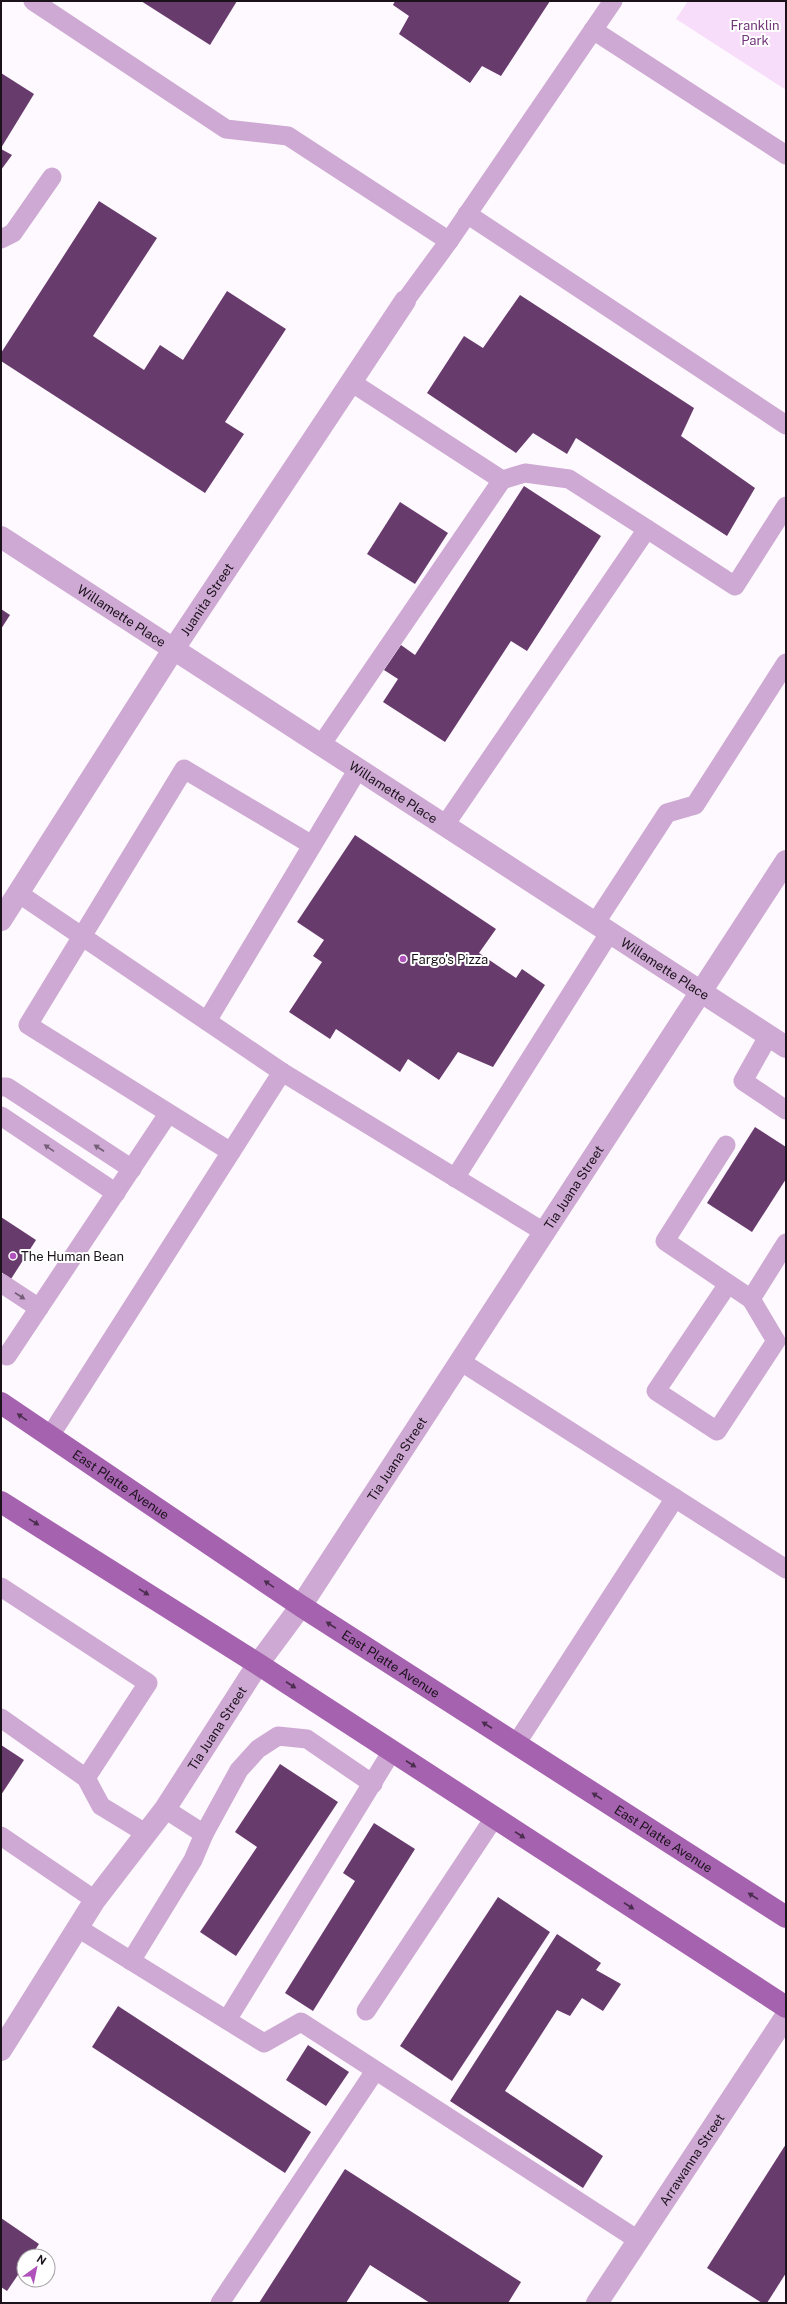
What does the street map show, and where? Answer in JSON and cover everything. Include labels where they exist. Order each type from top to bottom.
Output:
[{"type":"main road","name":"East Platte Avenue","points":[[1,1403],[301,1606],[786,1917]]},
{"type":"main road","points":[[1,1502],[258,1664],[786,2007]]},
{"type":"street","name":"Juanita Street","points":[[1,920],[173,650],[405,301]]},
{"type":"street","name":"Willamette Place","points":[[1,537],[173,650],[701,990],[777,1041]]},
{"type":"street","name":"Tia Juana Street","points":[[1,2050],[95,1900],[165,1809],[258,1664],[301,1606],[786,861]]},
{"type":"street","name":"Arrawanna Street","points":[[597,2303],[786,2016]]},
{"type":"lane","points":[[33,1],[226,129],[288,136],[449,241]]},
{"type":"lane","points":[[405,301],[449,241],[613,1]]},
{"type":"lane","points":[[593,30],[786,155]]},
{"type":"lane","points":[[1,239],[13,233],[52,177]]},
{"type":"lane","points":[[467,214],[786,425]]},
{"type":"lane","points":[[351,382],[502,480]]},
{"type":"lane","points":[[321,745],[502,480],[525,473],[569,479],[735,586],[786,508]]},
{"type":"lane","points":[[445,825],[646,529]]},
{"type":"lane","points":[[455,1178],[603,927],[667,812],[695,805],[786,663]]},
{"type":"lane","points":[[231,1152],[28,1025],[184,769],[312,845]]},
{"type":"lane","points":[[207,1021],[358,769]]},
{"type":"lane","points":[[18,893],[282,1072],[544,1232]]},
{"type":"lane","points":[[777,1041],[742,1081],[786,1110]]},
{"type":"lane","points":[[50,1436],[282,1072]]},
{"type":"lane","points":[[1,1087],[7,1087],[132,1169]]},
{"type":"lane","points":[[8,1356],[168,1114]]},
{"type":"lane","points":[[1,1116],[116,1194]]},
{"type":"lane","points":[[726,1145],[665,1241],[751,1299],[776,1341],[717,1432],[656,1390],[728,1284]]},
{"type":"lane","points":[[751,1299],[786,1243]]},
{"type":"lane","points":[[1,1283],[39,1308]]},
{"type":"lane","points":[[460,1361],[786,1569]]},
{"type":"lane","points":[[516,1744],[675,1498]]},
{"type":"lane","points":[[1,1587],[148,1683],[86,1778]]},
{"type":"lane","points":[[1,1718],[86,1778],[100,1806],[147,1834]]},
{"type":"lane","points":[[131,1961],[193,1860],[204,1834],[239,1770],[258,1749],[278,1736],[307,1739],[373,1784]]},
{"type":"lane","points":[[227,2020],[392,1751]]},
{"type":"lane","points":[[165,1809],[204,1834]]},
{"type":"lane","points":[[366,2011],[494,1818]]},
{"type":"lane","points":[[1,1836],[95,1900]]},
{"type":"lane","points":[[78,1928],[264,2043],[302,2022],[375,2071],[638,2240]]},
{"type":"lane","points":[[220,2303],[375,2071]]},
{"type":"green space","name":"Franklin Park","points":[[688,1],[786,1],[786,90],[676,19]]},
{"type":"building","points":[[141,1],[237,1],[210,45]]},
{"type":"building","points":[[395,1],[550,1],[501,76],[482,66],[470,83],[399,34],[409,16],[393,5]]},
{"type":"building","points":[[1,73],[34,94],[1,148]]},
{"type":"building","points":[[1,149],[12,155],[1,170]]},
{"type":"building","points":[[99,201],[157,238],[93,336],[144,370],[160,345],[183,360],[227,291],[286,329],[225,422],[244,434],[205,493],[1,361],[1,353]]},
{"type":"building","points":[[520,295],[694,408],[681,436],[755,488],[727,536],[576,438],[567,454],[533,433],[516,453],[427,393],[464,336],[483,348]]},
{"type":"building","points":[[524,486],[601,536],[527,651],[511,641],[445,742],[383,702],[398,679],[384,670],[401,645],[415,655]]},
{"type":"building","points":[[400,502],[448,533],[415,584],[367,554]]},
{"type":"building","points":[[1,609],[10,615],[1,629]]},
{"type":"building","name":"Fargo's Pizza","points":[[355,835],[496,929],[479,953],[516,978],[522,969],[545,985],[493,1067],[458,1052],[439,1080],[408,1059],[400,1072],[336,1029],[330,1039],[289,1012],[322,962],[313,956],[324,940],[297,922]]},
{"type":"building","points":[[755,1127],[786,1147],[786,1179],[752,1232],[707,1203]]},
{"type":"building","name":"The Human Bean","points":[[1,1217],[36,1240],[11,1279],[1,1272]]},
{"type":"building","points":[[1,1745],[24,1760],[1,1795]]},
{"type":"building","points":[[280,1764],[338,1802],[236,1956],[200,1932],[257,1847],[235,1832]]},
{"type":"building","points":[[374,1823],[415,1849],[313,2011],[285,1993],[355,1881],[343,1873]]},
{"type":"building","points":[[498,1897],[550,1932],[452,2081],[400,2046]]},
{"type":"building","points":[[557,1934],[601,1963],[596,1970],[621,1984],[603,2011],[582,1998],[570,2016],[557,2010],[505,2091],[603,2156],[583,2188],[450,2101]]},
{"type":"building","points":[[118,2006],[311,2132],[285,2173],[92,2047]]},
{"type":"building","points":[[308,2045],[349,2072],[326,2106],[286,2080]]},
{"type":"building","points":[[786,2144],[786,2273],[767,2303],[762,2303],[707,2268]]},
{"type":"building","points":[[345,2169],[521,2282],[508,2303],[430,2303],[370,2265],[346,2303],[259,2303]]},
{"type":"building","points":[[1,2218],[39,2244],[36,2248],[16,2248],[16,2278],[7,2291],[1,2287]]},
{"type":"place","name":"Fargo's Pizza","points":[[403,959]]},
{"type":"place","name":"The Human Bean","points":[[13,1256]]}]
